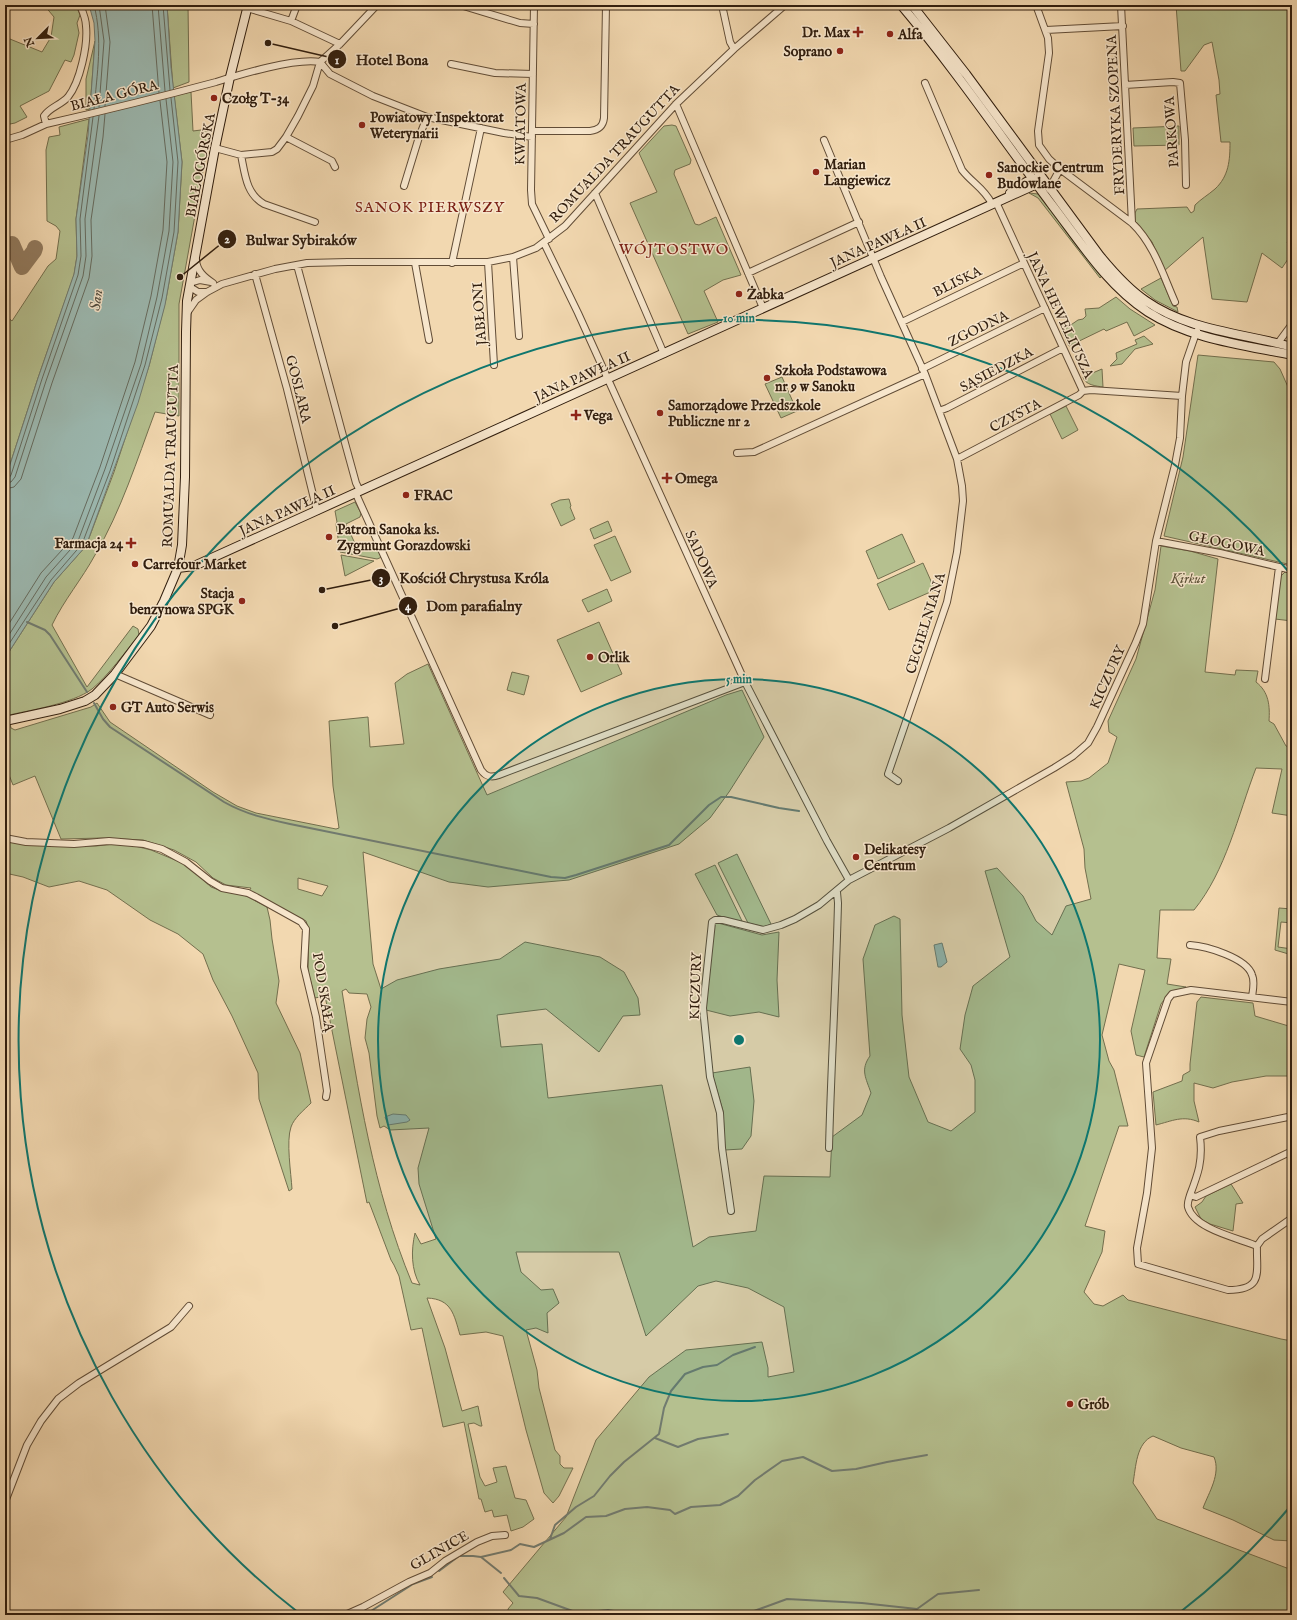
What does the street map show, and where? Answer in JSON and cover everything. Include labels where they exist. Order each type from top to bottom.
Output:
[{"type":"street","points":[[46,124],[44,116],[48,111],[67,98],[75,87],[82,64],[86,39],[86,26],[80,5]]},
{"type":"street","points":[[291,21],[297,5]]},
{"type":"street","points":[[215,148],[241,155],[272,152],[277,149],[286,137],[313,86],[320,62],[340,44],[377,5]]},
{"type":"street","points":[[460,5],[520,23],[534,24]]},
{"type":"street","name":"KWIATOWA","points":[[534,5],[531,190],[532,204],[546,241]]},
{"type":"street","points":[[320,62],[330,74],[373,96],[427,117],[481,128],[532,134],[590,132],[599,129],[604,118],[606,5]]},
{"type":"street","points":[[722,5],[730,42],[734,49]]},
{"type":"street","name":"ROMUALDA TRAUGUTTA","points":[[186,314],[196,300],[222,284],[255,274],[297,265],[317,262],[488,262],[513,257],[536,248],[576,214],[676,104],[734,49],[785,5]]},
{"type":"street","points":[[901,5],[965,84],[1098,265],[1122,291],[1149,312],[1173,325],[1196,333],[1292,355]]},
{"type":"street","points":[[912,5],[966,74],[1037,180],[1049,189],[1100,256],[1116,275],[1133,291],[1170,315],[1192,323],[1292,347]]},
{"type":"street","points":[[1036,5],[1046,30],[1049,53],[1038,131],[1039,144],[1048,159],[1132,223],[1141,232],[1147,240],[1175,302]]},
{"type":"street","name":"FRYDERYKA SZOPENA","points":[[1121,5],[1132,223]]},
{"type":"street","points":[[248,6],[291,21],[340,44]]},
{"type":"street","name":"BIAŁOGÓRSKA","points":[[190,285],[215,148],[230,77],[248,6]]},
{"type":"street","points":[[1046,30],[1123,26]]},
{"type":"street","name":"BIAŁA GÓRA","points":[[5,140],[22,135],[46,124],[230,77],[300,62],[320,62]]},
{"type":"street","points":[[451,64],[495,73],[533,74]]},
{"type":"street","name":"PARKOWA","points":[[1125,85],[1173,82],[1180,83],[1185,140],[1186,185]]},
{"type":"street","name":"JANA HEWELIUSZA","points":[[925,83],[962,170],[966,176],[986,193],[994,203],[1024,263],[1083,391],[1091,390],[1182,396]]},
{"type":"street","points":[[676,104],[763,308]]},
{"type":"street","points":[[404,186],[427,117]]},
{"type":"street","points":[[452,263],[481,128]]},
{"type":"street","points":[[286,137],[332,161],[335,167]]},
{"type":"street","name":"CEGIELNIANA","points":[[824,140],[923,371],[957,459],[961,476],[963,501],[957,552],[945,609],[888,774],[898,781]]},
{"type":"street","points":[[241,155],[250,190],[256,200],[315,222]]},
{"type":"street","points":[[1049,189],[1060,169]]},
{"type":"street","name":"JANA PAWŁA II","points":[[178,568],[194,566],[317,511],[875,258],[994,203],[1037,180]]},
{"type":"street","points":[[595,193],[664,354]]},
{"type":"street","points":[[748,273],[859,222]]},
{"type":"street","name":"SADOWA","points":[[546,241],[745,682],[827,841],[849,880]]},
{"type":"street","points":[[196,253],[199,271],[213,283]]},
{"type":"street","points":[[513,257],[519,336]]},
{"type":"street","name":"JABŁONI","points":[[488,262],[494,365]]},
{"type":"street","points":[[415,263],[429,340]]},
{"type":"street","name":"BLISKA","points":[[902,322],[1024,263]]},
{"type":"street","points":[[297,265],[358,492],[484,775],[489,777],[499,775],[745,682]]},
{"type":"street","name":"GOSLARA","points":[[255,274],[287,389],[317,511]]},
{"type":"street","name":"ROMUALDA TRAUGUTTA","points":[[5,721],[60,710],[85,701],[94,695],[115,674],[151,626],[164,601],[178,568],[182,545],[185,477],[186,314],[190,285],[200,280],[222,284]]},
{"type":"street","points":[[190,285],[198,292],[207,292]]},
{"type":"street","name":"ZGODNA","points":[[923,371],[1045,308]]},
{"type":"street","points":[[1278,343],[1292,324]]},
{"type":"street","points":[[1196,333],[1203,329],[1213,329]]},
{"type":"street","name":"KICZURY","points":[[731,1211],[722,1148],[720,1113],[710,1077],[703,1008],[710,925],[715,920],[719,919],[757,929],[769,929],[795,919],[819,905],[837,892],[849,880],[949,828],[1054,768],[1073,756],[1088,743],[1097,727],[1143,624],[1156,541],[1175,465],[1180,438],[1182,396],[1186,362],[1196,333]]},
{"type":"street","name":"SĄSIEDZKA","points":[[939,411],[1063,348]]},
{"type":"street","points":[[737,453],[754,452],[923,371]]},
{"type":"street","name":"CZYSTA","points":[[957,459],[1079,395],[1083,391]]},
{"type":"street","name":"GŁOGOWA","points":[[1156,541],[1220,553],[1292,570]]},
{"type":"street","points":[[1265,679],[1279,567]]},
{"type":"street","points":[[115,674],[210,715]]},
{"type":"street","name":"POD SKAŁĄ","points":[[5,838],[26,842],[74,844],[109,841],[144,844],[162,849],[186,862],[210,881],[222,888],[252,895],[301,922],[306,929],[304,967],[316,1017],[327,1091],[326,1097]]},
{"type":"street","points":[[829,1148],[830,1083],[836,994],[837,892]]},
{"type":"street","points":[[1190,945],[1221,951],[1250,970],[1253,976],[1252,997]]},
{"type":"street","points":[[1292,1002],[1191,990],[1172,994],[1165,1005],[1146,1063],[1152,1148],[1147,1193],[1137,1248],[1138,1264],[1228,1290],[1238,1290],[1248,1286],[1256,1280],[1258,1264],[1257,1246],[1262,1239],[1292,1218]]},
{"type":"street","points":[[1257,1246],[1209,1227],[1197,1220],[1190,1212],[1188,1206],[1190,1195],[1199,1173],[1201,1160],[1200,1138],[1220,1131],[1288,1117]]},
{"type":"street","points":[[1190,1195],[1196,1197],[1292,1151]]},
{"type":"street","points":[[5,1502],[27,1445],[41,1421],[58,1398],[79,1383],[171,1327],[189,1306]]},
{"type":"street","name":"GLINICE","points":[[345,1615],[409,1582],[430,1573],[445,1561],[477,1542],[492,1536],[505,1535]]},
{"type":"green space","points":[[44,5],[76,5],[80,15],[77,23],[79,33],[74,55],[71,62],[65,60],[49,91],[20,106],[27,117],[15,123],[5,125],[5,37],[42,52],[51,37],[54,17]]},
{"type":"green space","points":[[167,5],[188,5],[189,82],[173,88]]},
{"type":"green space","points":[[1176,5],[1292,5],[1292,234],[1287,243],[1292,246],[1292,253],[1282,268],[1262,253],[1247,302],[1212,299],[1203,237],[1164,271],[1152,242],[1135,221],[1135,213],[1137,209],[1187,207],[1191,213],[1194,211],[1195,205],[1220,184],[1228,167],[1230,142],[1221,142],[1216,95],[1220,94],[1219,80],[1212,42],[1204,45],[1185,71],[1181,71]]},
{"type":"green space","points":[[95,41],[90,109],[86,110],[86,79]]},
{"type":"green space","points":[[191,92],[193,131],[201,130],[210,132],[179,304],[179,416],[155,412],[113,521],[90,564],[52,625],[87,687],[133,626],[138,629],[139,635],[104,678],[84,694],[62,703],[5,716],[5,658],[54,582],[86,546],[114,472],[149,366],[166,299],[178,232],[182,162],[174,95]]},
{"type":"green space","points":[[89,119],[76,219],[77,256],[74,275],[38,378],[5,480],[5,315],[12,321],[48,266],[56,259],[60,231],[56,226],[47,221],[46,150],[49,137],[60,135],[59,127]]},
{"type":"green space","points":[[664,126],[676,126],[691,160],[690,164],[675,170],[674,174],[695,224],[699,225],[716,217],[741,275],[723,280],[704,291],[718,322],[688,334],[630,203],[657,192],[639,153]]},
{"type":"green space","points":[[1179,126],[1179,145],[1134,146],[1133,128]]},
{"type":"green space","points":[[1029,193],[1038,194],[1102,276],[1100,278],[1038,198]]},
{"type":"green space","points":[[1161,278],[1173,306],[1177,307],[1178,312],[1155,300],[1141,289]]},
{"type":"green space","points":[[1116,297],[1130,309],[1155,325],[1134,336],[1127,322],[1106,331],[1104,329],[1069,346],[1062,331],[1078,320],[1083,319],[1086,316],[1085,309],[1099,308]]},
{"type":"green space","points":[[1144,336],[1153,344],[1135,349],[1122,364],[1110,366],[1117,359],[1116,353],[1137,344],[1135,340]]},
{"type":"green space","points":[[1198,355],[1274,362],[1280,369],[1292,396],[1292,565],[1164,536],[1183,457]]},
{"type":"green space","points":[[1102,369],[1103,387],[1091,385],[1084,380],[1083,377]]},
{"type":"green space","points":[[782,377],[797,411],[781,418],[765,384]]},
{"type":"green space","points":[[1066,406],[1078,430],[1062,439],[1050,414]]},
{"type":"green space","points":[[569,499],[570,507],[575,519],[561,526],[551,504],[560,500]]},
{"type":"green space","points":[[355,502],[361,513],[360,517],[346,524],[358,550],[373,544],[376,545],[382,557],[377,559],[340,552],[335,511]]},
{"type":"green space","points":[[608,521],[612,531],[594,539],[590,529]]},
{"type":"green space","points":[[902,534],[915,562],[878,579],[866,551]]},
{"type":"green space","points":[[615,536],[631,572],[611,581],[594,545]]},
{"type":"green space","name":"Kirkut","points":[[1161,546],[1190,551],[1218,559],[1205,672],[1235,675],[1236,670],[1258,671],[1256,682],[1264,690],[1268,700],[1269,721],[1274,724],[1286,746],[1292,748],[1292,816],[1272,813],[1282,769],[1256,768],[1223,860],[1205,895],[1194,910],[1160,910],[1157,958],[1171,959],[1167,984],[1186,987],[1167,996],[1161,1004],[1144,1057],[1136,1055],[1131,1031],[1145,970],[1119,964],[1102,1035],[1109,1061],[1114,1070],[1128,1126],[1119,1126],[1085,1226],[1105,1231],[1102,1252],[1084,1292],[1094,1304],[1103,1306],[1123,1295],[1128,1300],[1292,1341],[1292,1541],[1274,1540],[1233,1520],[1203,1508],[1215,1476],[1216,1463],[1214,1457],[1181,1448],[1153,1436],[1147,1439],[1140,1450],[1136,1463],[1133,1483],[1157,1519],[1292,1570],[1292,1615],[508,1615],[508,1609],[513,1603],[503,1592],[566,1517],[596,1440],[649,1377],[686,1350],[762,1342],[768,1368],[768,1377],[794,1372],[784,1307],[748,1288],[716,1281],[698,1286],[646,1336],[619,1252],[516,1252],[521,1272],[541,1290],[553,1289],[559,1303],[547,1313],[548,1333],[536,1328],[526,1330],[537,1370],[539,1388],[555,1450],[560,1456],[560,1464],[564,1468],[573,1468],[559,1496],[553,1503],[544,1493],[526,1430],[503,1336],[486,1332],[460,1335],[451,1309],[442,1301],[427,1298],[445,1348],[462,1411],[478,1406],[482,1426],[474,1423],[468,1424],[480,1477],[485,1486],[497,1482],[493,1468],[506,1466],[515,1498],[526,1500],[534,1519],[523,1527],[511,1531],[507,1515],[494,1517],[492,1510],[485,1512],[481,1499],[479,1499],[464,1422],[443,1427],[422,1328],[411,1330],[399,1276],[391,1260],[369,1202],[367,1203],[325,996],[315,998],[308,971],[309,930],[306,921],[249,891],[251,888],[226,885],[213,878],[196,862],[174,850],[143,840],[102,838],[61,839],[35,776],[13,785],[5,765],[5,725],[10,724],[11,728],[15,730],[91,707],[97,703],[110,722],[213,792],[237,806],[256,813],[336,829],[339,828],[333,786],[329,721],[368,717],[370,747],[404,744],[395,683],[407,674],[428,664],[487,795],[726,695],[742,690],[764,737],[729,792],[710,818],[679,844],[569,880],[488,887],[449,882],[363,852],[373,964],[381,989],[397,980],[439,969],[500,959],[525,942],[600,957],[624,972],[638,998],[640,1015],[623,1016],[599,1052],[546,1009],[497,1015],[501,1047],[542,1044],[548,1098],[662,1085],[693,1247],[709,1237],[756,1231],[764,1176],[830,1177],[832,1137],[862,1115],[871,1093],[865,1074],[865,1066],[870,1056],[863,959],[875,925],[894,916],[900,919],[902,1015],[909,1077],[928,1122],[951,1131],[975,1112],[975,1080],[971,1065],[960,1049],[965,1015],[973,986],[1010,957],[985,871],[997,868],[1023,896],[1036,921],[1052,935],[1066,906],[1091,899],[1085,868],[1084,849],[1066,782],[1081,781],[1089,778],[1108,763],[1117,737],[1109,732],[1108,721],[1136,659],[1155,590]],"holes":[[[298,878],[328,886],[322,896],[298,889]],[[346,989],[349,993],[367,994],[371,1007],[367,1019],[365,1038],[369,1053],[377,1116],[380,1128],[384,1126],[390,1130],[429,1128],[418,1168],[419,1184],[436,1239],[421,1244],[415,1233],[413,1246],[413,1266],[420,1285],[412,1283],[398,1248],[377,1175],[368,1139],[348,1028],[342,991]]]},
{"type":"green space","points":[[341,555],[374,561],[345,576]]},
{"type":"green space","points":[[923,563],[935,590],[889,610],[877,584]]},
{"type":"green space","points":[[1285,572],[1292,573],[1292,621],[1275,619],[1280,577]]},
{"type":"green space","points":[[607,589],[612,601],[588,612],[582,600]]},
{"type":"green space","name":"Orlik","points":[[599,622],[622,674],[581,692],[557,640]]},
{"type":"green space","points":[[512,672],[529,676],[524,695],[507,690]]},
{"type":"green space","points":[[5,840],[47,846],[96,846],[114,844],[131,845],[151,850],[187,865],[211,887],[242,894],[267,907],[279,981],[276,1003],[300,1053],[311,1103],[294,1120],[291,1127],[289,1149],[292,1189],[289,1191],[259,1099],[258,1073],[232,1016],[213,980],[203,954],[178,934],[150,920],[107,890],[79,881],[49,887],[23,877],[5,873]]},
{"type":"green space","points":[[737,854],[771,924],[764,927],[748,923],[718,863]]},
{"type":"green space","points":[[715,865],[742,921],[739,922],[717,915],[695,874]]},
{"type":"green space","points":[[1279,908],[1292,909],[1292,923],[1281,922],[1278,947],[1292,949],[1292,955],[1275,950]]},
{"type":"green space","points":[[714,923],[762,935],[779,932],[777,980],[779,1017],[759,1012],[730,1016],[706,1010]]},
{"type":"green space","points":[[1201,997],[1253,1003],[1255,1016],[1292,1027],[1292,1076],[1266,1076],[1232,1082],[1213,1088],[1194,1083],[1194,1101],[1199,1122],[1183,1119],[1172,1120],[1156,1125],[1153,1092],[1182,1081],[1183,1075],[1190,1071],[1197,1002]]},
{"type":"green space","points":[[750,1067],[754,1101],[751,1136],[742,1149],[725,1150],[723,1111],[712,1073]]},
{"type":"green space","points":[[1231,1184],[1243,1203],[1236,1204],[1233,1231],[1210,1224],[1201,1219],[1195,1207],[1202,1202],[1206,1196]]},
{"type":"water","name":"San","points":[[89,5],[167,5],[171,67],[182,162],[178,232],[165,305],[149,366],[138,403],[86,546],[54,582],[5,658],[5,480],[74,274],[77,256],[76,219],[88,135],[95,41],[94,23]]},
{"type":"water","points":[[942,943],[947,962],[941,967],[938,967],[934,945]]},
{"type":"water","points":[[393,1114],[406,1115],[410,1120],[407,1122],[388,1125],[385,1117]]},
{"type":"waterway","points":[[27,622],[45,630],[50,635],[87,692]]},
{"type":"waterway","points":[[94,703],[103,719],[110,727],[224,802],[248,813],[290,824],[551,877],[565,878],[669,845],[709,805],[721,797],[731,797],[799,811]]},
{"type":"waterway","points":[[550,1539],[555,1525],[576,1507],[594,1496],[610,1476],[624,1462],[659,1434],[664,1408],[671,1391],[685,1374],[703,1367],[717,1365],[733,1355],[755,1347]]},
{"type":"waterway","points":[[655,1438],[678,1447],[698,1439],[728,1434]]},
{"type":"waterway","points":[[481,1557],[511,1550],[520,1544],[534,1547],[564,1533],[586,1517],[606,1516],[625,1509],[647,1507],[670,1510],[675,1514],[691,1507],[720,1505],[738,1496],[755,1480],[782,1461],[803,1457],[832,1471],[856,1469],[927,1455]]},
{"type":"waterway","points":[[439,1571],[459,1556],[473,1556],[481,1557],[501,1573]]},
{"type":"waterway","points":[[358,1615],[371,1611],[413,1584],[432,1577]]},
{"type":"waterway","points":[[504,1578],[519,1596],[537,1598],[578,1613],[608,1610],[636,1615]]},
{"type":"waterway","points":[[743,1615],[787,1599],[862,1603],[917,1609],[938,1594],[979,1590]]},
{"type":"taxiway","points":[[12,244],[22,267],[35,248]]},
{"type":"place","name":"Dr. Max","points":[[858,32]]},
{"type":"place","name":"Alfa","points":[[890,34]]},
{"type":"place","name":"Hotel Bona","points":[[268,43]]},
{"type":"place","name":"Soprano","points":[[840,51]]},
{"type":"place","name":"Czołg T-34","points":[[214,98]]},
{"type":"place","name":"Powiatowy Inspektorat Weterynarii","points":[[362,125]]},
{"type":"place","name":"Marian Langiewicz","points":[[816,172]]},
{"type":"place","name":"Sanockie Centrum Budowlane","points":[[989,175]]},
{"type":"place","name":"Bulwar Sybiraków","points":[[180,277]]},
{"type":"place","name":"Żabka","points":[[739,294]]},
{"type":"place","name":"Szkoła Podstawowa nr 9 w Sanoku","points":[[767,378]]},
{"type":"place","name":"Samorządowe Przedszkole Publiczne nr 2","points":[[660,413]]},
{"type":"place","name":"Vega","points":[[576,415]]},
{"type":"place","name":"Omega","points":[[667,478]]},
{"type":"place","name":"FRAC","points":[[406,495]]},
{"type":"place","name":"Patron Sanoka ks. Zygmunt Gorazdowski","points":[[329,537]]},
{"type":"place","name":"Farmacja 24","points":[[131,543]]},
{"type":"place","name":"Carrefour Market","points":[[135,564]]},
{"type":"place","name":"Kościół Chrystusa Króla","points":[[322,590]]},
{"type":"place","name":"Stacja benzynowa SPGK","points":[[242,601]]},
{"type":"place","name":"Dom parafialny","points":[[335,626]]},
{"type":"place","name":"Orlik","points":[[590,657]]},
{"type":"place","name":"GT Auto Serwis","points":[[113,707]]},
{"type":"place","name":"Delikatesy Centrum","points":[[856,857]]},
{"type":"place","name":"Grób","points":[[1070,1404]]},
{"type":"district","name":"SANOK PIERWSZY","points":[[430,207]]},
{"type":"district","name":"WÓJTOSTWO","points":[[674,249]]}]
